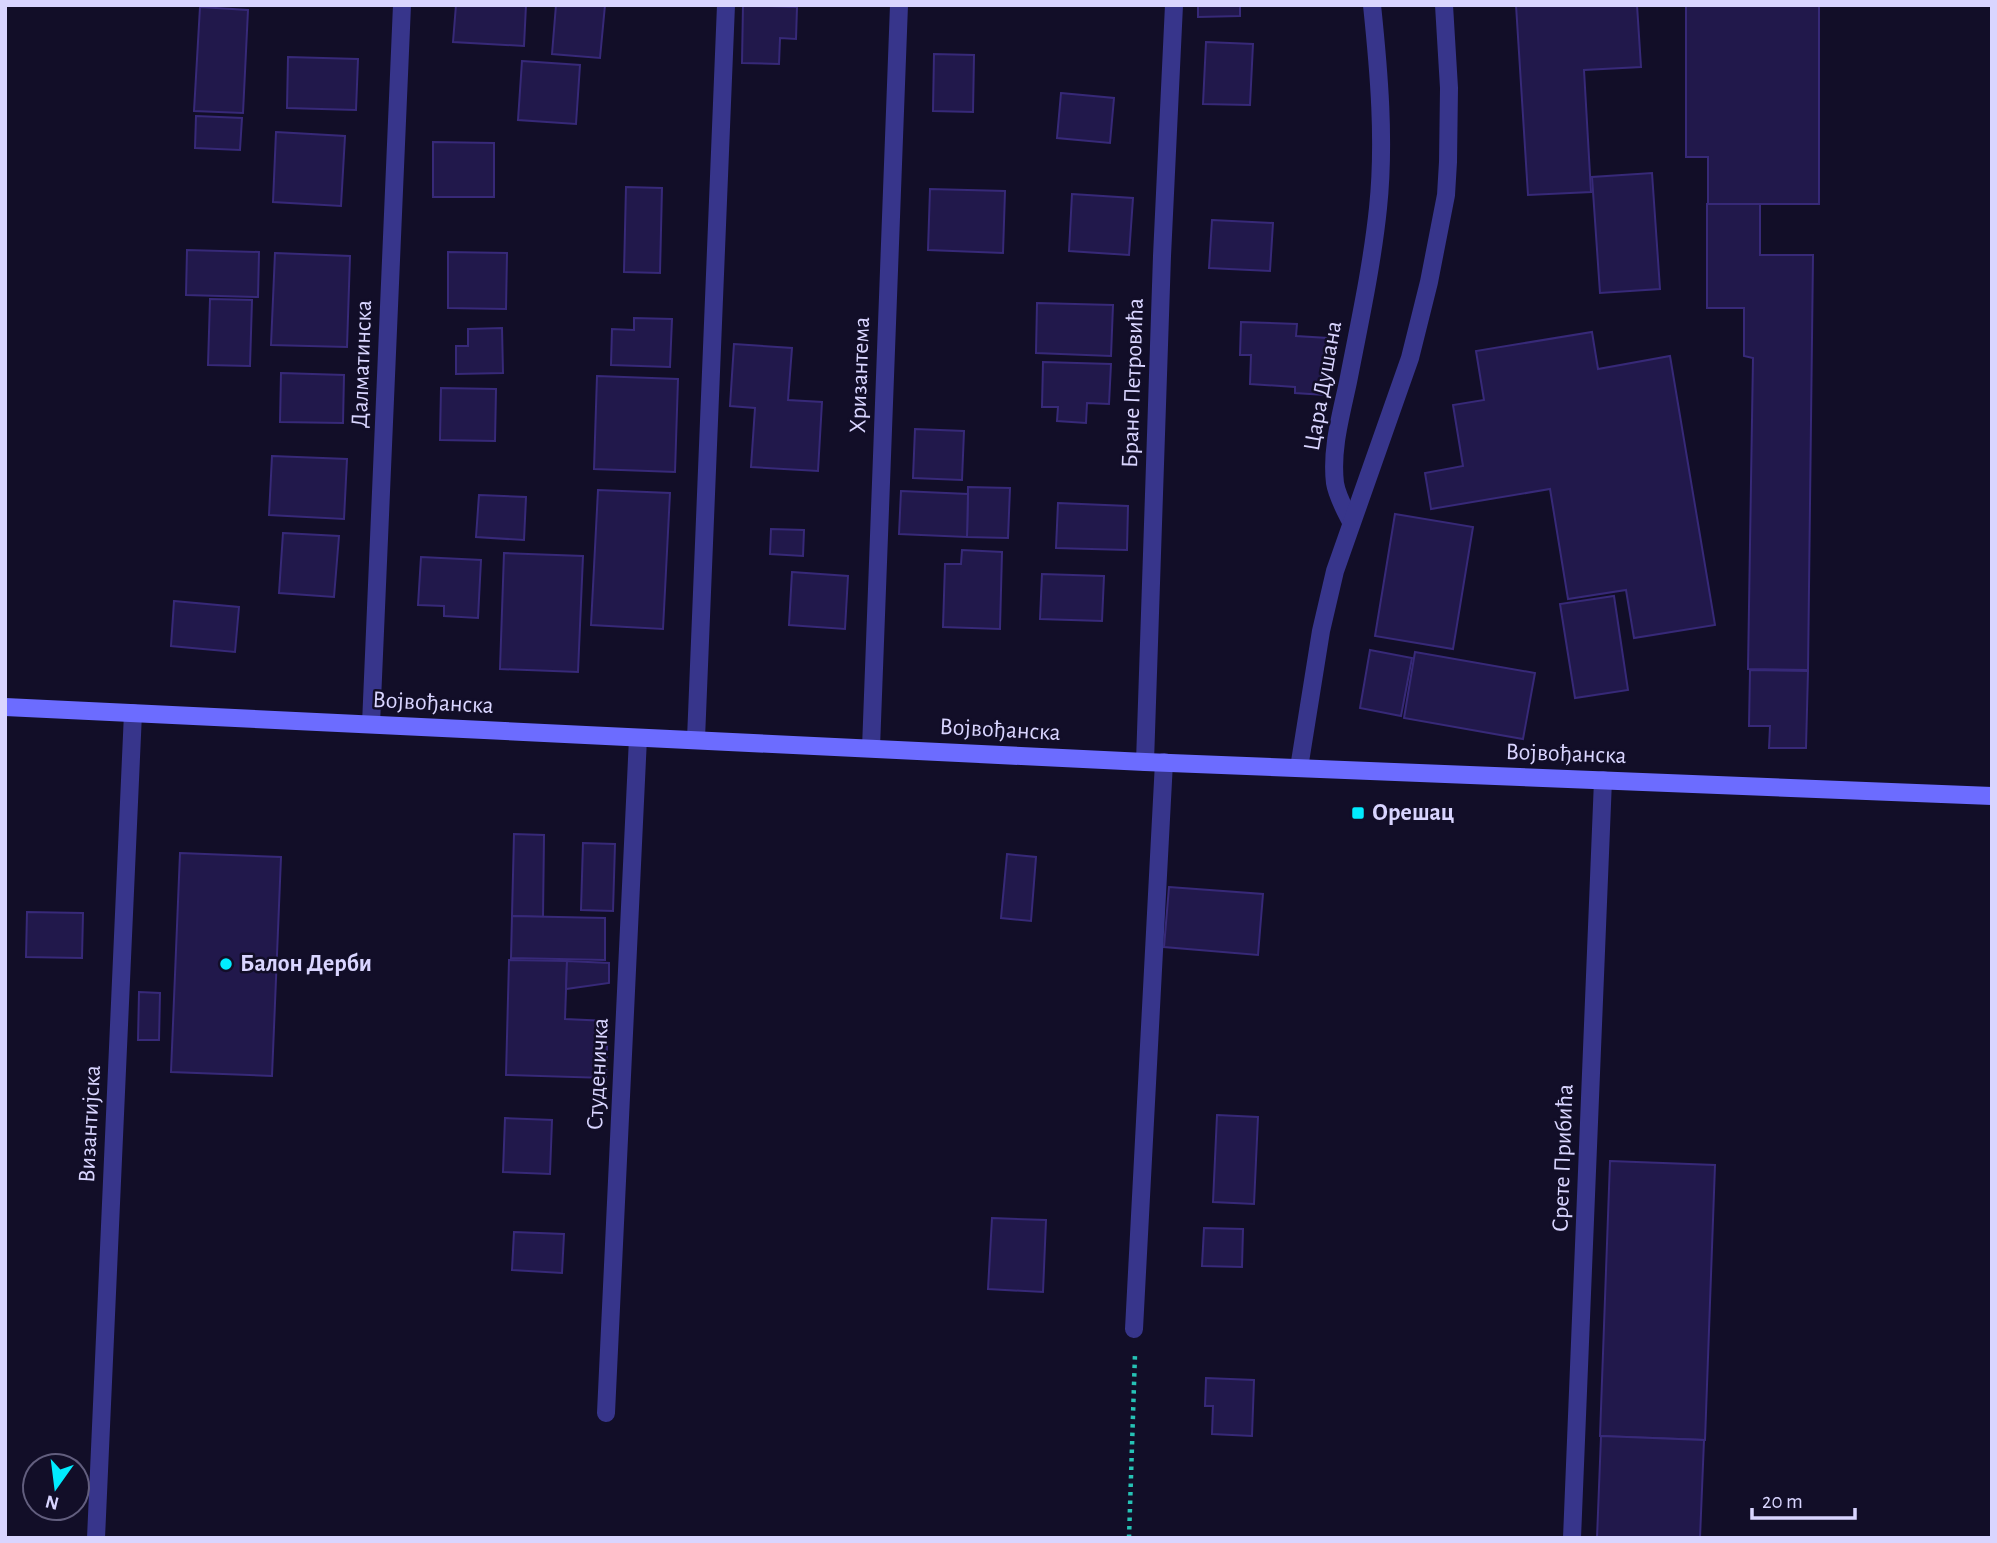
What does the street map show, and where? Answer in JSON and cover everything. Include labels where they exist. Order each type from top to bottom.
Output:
[{"type":"main road","name":"Војвођанска","points":[[5,707],[1146,762],[1992,796]]},
{"type":"street","name":"Далматинска","points":[[371,724],[402,5]]},
{"type":"street","points":[[696,740],[726,5]]},
{"type":"street","name":"Хризантема","points":[[871,748],[899,5]]},
{"type":"street","name":"Бране Петровића","points":[[1146,762],[1161,256],[1174,5]]},
{"type":"street","name":"Цара Душана","points":[[1351,522],[1337,491],[1335,446],[1378,207],[1378,75],[1372,5]]},
{"type":"street","points":[[1299,768],[1321,631],[1335,571],[1410,358],[1429,282],[1446,195],[1450,126],[1444,5]]},
{"type":"street","name":"Византијска","points":[[96,1538],[133,713]]},
{"type":"street","name":"Студеничка","points":[[607,1413],[638,738]]},
{"type":"street","points":[[1134,1329],[1164,762]]},
{"type":"street","name":"Срете Прибића","points":[[1572,1538],[1603,780]]},
{"type":"path","points":[[1129,1538],[1134,1329]]},
{"type":"building","points":[[456,5],[526,5],[524,46],[453,42]]},
{"type":"building","points":[[556,5],[605,5],[600,58],[552,54]]},
{"type":"building","points":[[743,5],[797,7],[796,39],[780,38],[779,64],[742,63]]},
{"type":"building","points":[[1198,5],[1240,5],[1240,16],[1198,17]]},
{"type":"building","points":[[1516,5],[1637,5],[1641,67],[1584,70],[1591,192],[1528,195]]},
{"type":"building","points":[[1686,5],[1819,5],[1819,204],[1708,204],[1708,157],[1686,157]]},
{"type":"building","points":[[200,7],[248,10],[243,113],[194,111]]},
{"type":"building","points":[[1206,42],[1253,44],[1250,105],[1203,104]]},
{"type":"building","points":[[934,54],[974,55],[973,112],[933,111]]},
{"type":"building","points":[[288,57],[358,59],[356,110],[287,108]]},
{"type":"building","points":[[522,61],[580,65],[576,124],[518,120]]},
{"type":"building","points":[[1061,93],[1114,98],[1110,143],[1057,138]]},
{"type":"building","points":[[196,116],[242,118],[240,150],[195,148]]},
{"type":"building","points":[[276,132],[345,136],[341,206],[273,202]]},
{"type":"building","points":[[433,142],[494,143],[494,197],[433,197]]},
{"type":"building","points":[[1652,173],[1660,289],[1600,293],[1592,177]]},
{"type":"building","points":[[626,187],[662,188],[660,273],[624,272]]},
{"type":"building","points":[[930,189],[1005,191],[1003,253],[928,250]]},
{"type":"building","points":[[1072,194],[1133,198],[1129,255],[1069,251]]},
{"type":"building","points":[[1707,204],[1760,204],[1760,255],[1813,255],[1808,670],[1748,669],[1753,358],[1744,356],[1744,308],[1707,308]]},
{"type":"building","points":[[1212,220],[1273,223],[1270,271],[1209,268]]},
{"type":"building","points":[[187,250],[259,252],[258,297],[186,295]]},
{"type":"building","points":[[448,252],[507,253],[506,309],[448,308]]},
{"type":"building","points":[[275,253],[350,256],[347,347],[271,345]]},
{"type":"building","points":[[210,299],[252,300],[250,366],[208,365]]},
{"type":"building","points":[[1037,303],[1113,305],[1111,356],[1036,353]]},
{"type":"building","points":[[634,318],[672,319],[670,367],[611,365],[612,329],[634,330]]},
{"type":"building","points":[[1241,322],[1297,324],[1296,336],[1328,338],[1325,395],[1295,393],[1295,387],[1250,384],[1251,355],[1240,355]]},
{"type":"building","points":[[502,328],[503,373],[456,374],[456,346],[468,346],[468,329]]},
{"type":"building","points":[[1592,332],[1598,369],[1670,356],[1715,625],[1634,638],[1626,590],[1568,599],[1550,489],[1431,509],[1425,473],[1463,466],[1453,405],[1484,400],[1476,351]]},
{"type":"building","points":[[734,344],[792,348],[788,400],[822,402],[818,471],[751,467],[755,408],[730,406]]},
{"type":"building","points":[[1043,362],[1111,364],[1109,404],[1087,403],[1086,423],[1057,421],[1058,407],[1042,407]]},
{"type":"building","points":[[281,373],[344,375],[343,423],[280,422]]},
{"type":"building","points":[[597,376],[678,379],[675,472],[594,469]]},
{"type":"building","points":[[441,388],[496,389],[495,441],[440,440]]},
{"type":"building","points":[[915,429],[964,431],[962,480],[913,478]]},
{"type":"building","points":[[272,456],[347,459],[344,519],[269,515]]},
{"type":"building","points":[[968,487],[1010,488],[1008,538],[967,537]]},
{"type":"building","points":[[598,490],[670,493],[663,629],[591,625]]},
{"type":"building","points":[[901,491],[968,494],[967,537],[899,534]]},
{"type":"building","points":[[479,495],[526,497],[524,540],[476,537]]},
{"type":"building","points":[[1058,503],[1128,506],[1127,550],[1056,548]]},
{"type":"building","points":[[1395,514],[1473,527],[1453,649],[1375,636]]},
{"type":"building","points":[[771,529],[804,530],[803,556],[770,554]]},
{"type":"building","points":[[283,533],[339,536],[334,597],[279,593]]},
{"type":"building","points":[[962,550],[1002,552],[1000,629],[943,627],[945,564],[961,564]]},
{"type":"building","points":[[504,553],[583,556],[578,672],[500,669]]},
{"type":"building","points":[[421,557],[481,560],[478,618],[444,616],[444,606],[418,605]]},
{"type":"building","points":[[792,572],[848,576],[845,629],[789,625]]},
{"type":"building","points":[[1042,574],[1104,576],[1102,621],[1040,619]]},
{"type":"building","points":[[1614,596],[1628,690],[1575,698],[1560,604]]},
{"type":"building","points":[[174,601],[239,607],[235,652],[171,646]]},
{"type":"building","points":[[1370,650],[1412,658],[1401,716],[1360,708]]},
{"type":"building","points":[[1415,652],[1535,673],[1523,739],[1404,718]]},
{"type":"building","points":[[1750,670],[1808,671],[1806,748],[1769,748],[1770,726],[1749,726]]},
{"type":"building","points":[[514,834],[544,835],[543,917],[512,916]]},
{"type":"building","points":[[583,843],[615,844],[613,911],[581,910]]},
{"type":"building","name":"Балон Дерби","points":[[180,853],[281,857],[272,1076],[171,1072]]},
{"type":"building","points":[[1007,854],[1036,857],[1031,921],[1001,918]]},
{"type":"building","points":[[1169,887],[1263,894],[1258,955],[1164,947]]},
{"type":"building","points":[[27,912],[83,913],[82,958],[26,957]]},
{"type":"building","points":[[512,916],[605,918],[605,960],[511,958]]},
{"type":"building","points":[[509,960],[567,961],[565,1019],[608,1021],[606,1078],[506,1075]]},
{"type":"building","points":[[567,961],[609,963],[609,983],[566,989]]},
{"type":"building","points":[[139,992],[160,993],[159,1040],[138,1040]]},
{"type":"building","points":[[1217,1115],[1258,1117],[1254,1204],[1213,1202]]},
{"type":"building","points":[[505,1118],[552,1120],[550,1174],[503,1172]]},
{"type":"building","points":[[1610,1161],[1715,1165],[1705,1440],[1600,1436]]},
{"type":"building","points":[[992,1218],[1046,1220],[1043,1292],[988,1289]]},
{"type":"building","points":[[1204,1228],[1243,1229],[1242,1267],[1202,1266]]},
{"type":"building","points":[[514,1232],[564,1234],[562,1273],[512,1270]]},
{"type":"building","points":[[1206,1378],[1254,1380],[1252,1436],[1212,1434],[1213,1406],[1205,1406]]},
{"type":"building","points":[[1601,1436],[1704,1440],[1700,1538],[1597,1538]]},
{"type":"place","name":"Орешац","points":[[1358,813]]},
{"type":"place","name":"Балон Дерби","points":[[226,964]]}]
